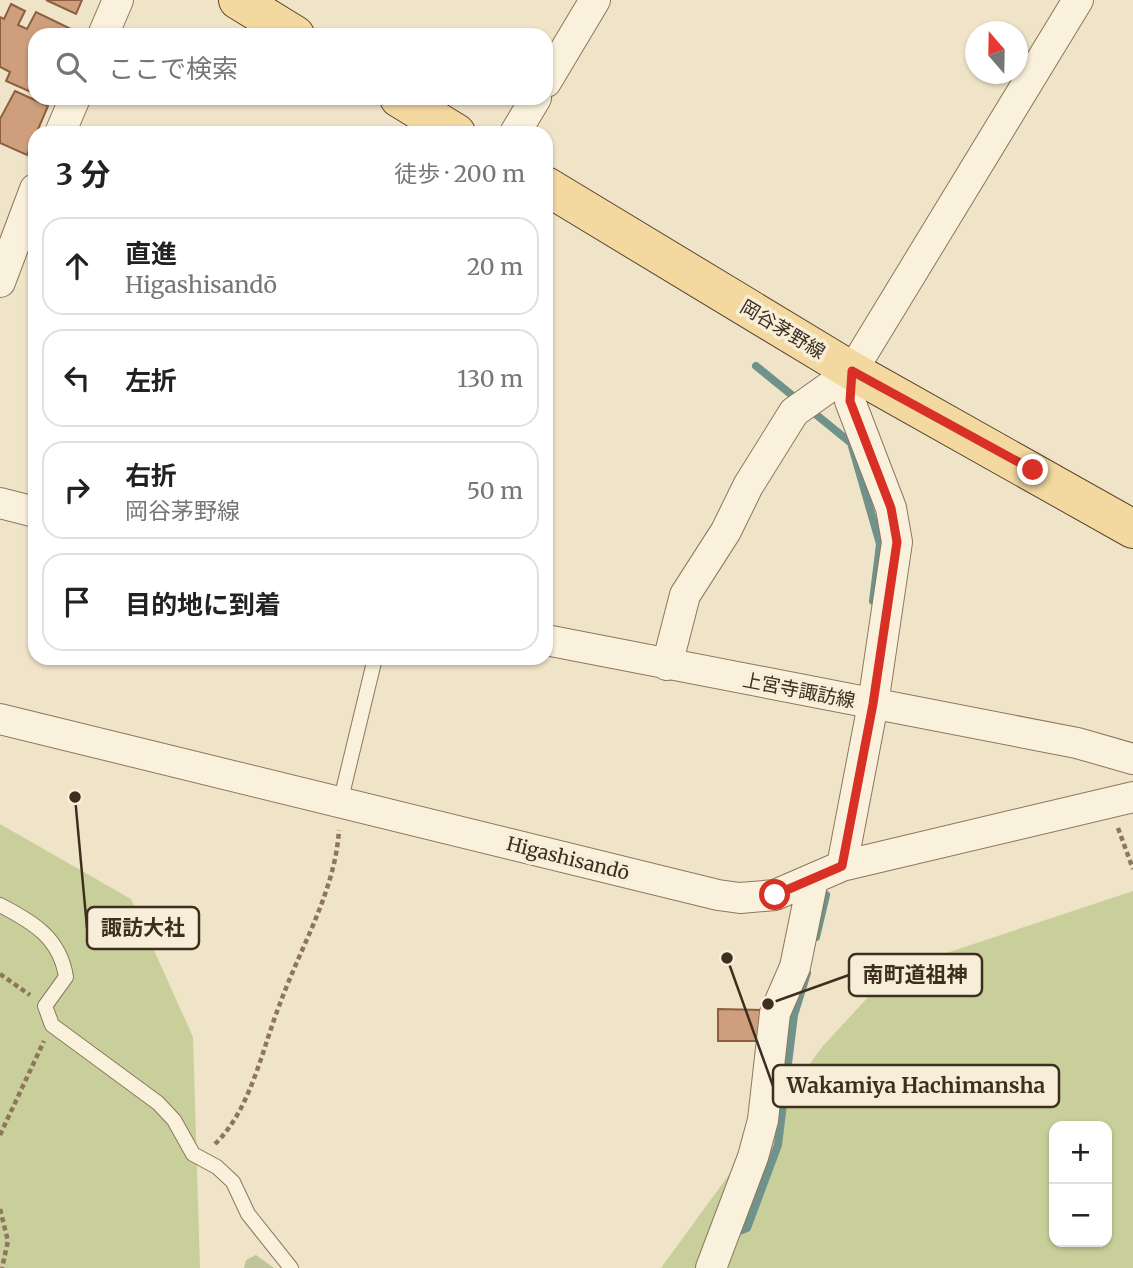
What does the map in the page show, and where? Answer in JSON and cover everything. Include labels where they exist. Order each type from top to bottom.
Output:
[{"type":"main road","points":[[238,0],[284,28]]},
{"type":"main road","points":[[410,105],[445,126]]},
{"type":"main road","name":"岡谷茅野線","points":[[553,190],[852,371],[1033,470],[1133,529]]},
{"type":"street","points":[[106,28],[118,0]]},
{"type":"street","points":[[553,70],[595,0]]},
{"type":"street","points":[[667,666],[685,595],[726,531],[748,486],[794,412],[852,371],[1078,0]]},
{"type":"street","points":[[63,126],[72,105]]},
{"type":"street","points":[[519,126],[532,105]]},
{"type":"street","points":[[0,282],[28,208]]},
{"type":"street","points":[[842,866],[873,704],[897,542],[891,508],[850,401],[852,371]]},
{"type":"street","points":[[0,503],[28,510]]},
{"type":"street","name":"上宮寺諏訪線","points":[[553,642],[667,666],[1077,743],[1133,759]]},
{"type":"street","name":"Higashisandō","points":[[0,719],[718,895],[740,898],[775,895],[842,866],[1121,800]]},
{"type":"street","points":[[711,1268],[741,1192],[763,1120],[775,1013],[795,967],[813,879]]},
{"type":"lane","points":[[340,803],[373,665]]},
{"type":"lane","points":[[0,905],[33,922],[56,945],[66,977],[45,1006],[52,1025],[158,1103],[174,1120],[199,1160],[217,1167],[233,1182],[248,1214],[291,1268]]},
{"type":"path","points":[[1121,800],[1133,869]]},
{"type":"path","points":[[199,1160],[231,1129],[328,889],[338,841],[340,803]]},
{"type":"path","points":[[0,974],[45,1006]]},
{"type":"path","points":[[0,1135],[52,1025]]},
{"type":"path","points":[[0,1209],[8,1241],[2,1268]]},
{"type":"green space","points":[[0,824],[131,899],[193,1037],[200,1268],[0,1268]]},
{"type":"green space","points":[[1133,891],[1133,1268],[661,1268],[822,1047],[892,971]]},
{"type":"green space","points":[[256,1255],[274,1268],[244,1268],[246,1260]]},
{"type":"building","points":[[46,0],[82,0],[76,14]]},
{"type":"building","points":[[11,4],[25,11],[18,25],[27,29],[36,12],[69,28],[28,28],[28,91],[6,81],[10,72],[0,67],[0,17],[4,19]]},
{"type":"building","points":[[15,91],[28,97],[28,105],[48,106],[39,126],[28,126],[27,155],[0,143],[0,119]]},
{"type":"building","points":[[718,1009],[762,1010],[762,1041],[718,1041]]},
{"type":"waterway","points":[[756,366],[798,400]]},
{"type":"waterway","points":[[808,408],[851,443],[880,544],[873,601]]},
{"type":"waterway","points":[[816,937],[826,895]]},
{"type":"waterway","points":[[734,1233],[747,1228],[778,1145],[794,1015],[807,973]]},
{"type":"place","name":"諏訪大社","points":[[75,797]]},
{"type":"place","name":"Wakamiya Hachimansha","points":[[727,958]]},
{"type":"place","name":"南町道祖神","points":[[768,1004]]},
{"type":"route","points":[[775,895],[842,866],[873,704],[897,542],[891,508],[850,401],[852,371],[1033,470]]}]
